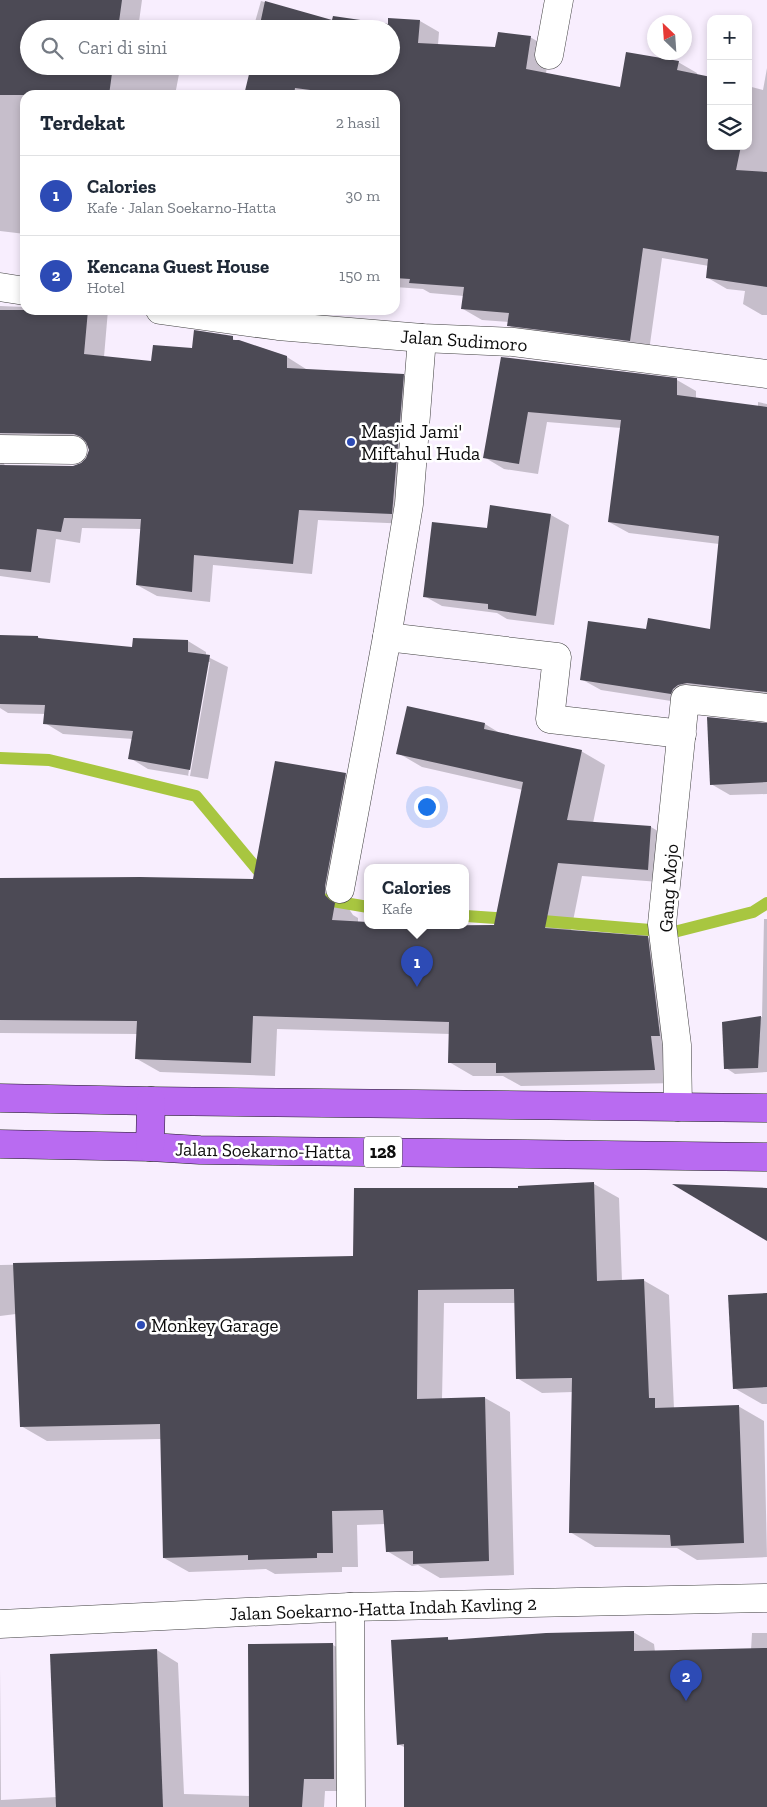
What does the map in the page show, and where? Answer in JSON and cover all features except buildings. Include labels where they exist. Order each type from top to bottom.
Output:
[{"type":"main road","points":[[0,1098],[151,1102],[767,1108]]},
{"type":"main road","points":[[150,1147],[151,1102]]},
{"type":"main road","name":"Jalan Soekarno-Hatta","points":[[0,1144],[210,1150],[767,1157]]},
{"type":"street","points":[[550,55],[559,0]]},
{"type":"street","points":[[0,287],[20,290]]},
{"type":"street","name":"Jalan Sudimoro","points":[[200,315],[278,326],[422,338],[513,342],[767,374]]},
{"type":"street","points":[[340,889],[388,637],[409,504],[422,338]]},
{"type":"street","points":[[0,449],[73,450]]},
{"type":"street","points":[[388,637],[558,657],[550,719],[682,734]]},
{"type":"street","name":"Gang Mojo","points":[[678,1107],[677,1045],[663,934],[685,699],[767,708]]},
{"type":"street","name":"Jalan Soekarno-Hatta Indah Kavling 2","points":[[0,1624],[350,1607],[767,1598]]},
{"type":"street","points":[[350,1607],[351,1807]]},
{"type":"waterway","points":[[0,758],[49,760],[196,796],[266,880]]},
{"type":"waterway","points":[[315,898],[364,906]]},
{"type":"waterway","points":[[531,920],[674,932],[753,912],[767,903]]},
{"type":"waterway","points":[[469,916],[511,919]]},
{"type":"place","name":"Masjid Jami' Miftahul Huda","points":[[351,442]]},
{"type":"place","name":"Calories","points":[[417,987]]},
{"type":"place","name":"Monkey Garage","points":[[141,1325]]},
{"type":"place","name":"Kencana Guest House","points":[[686,1701]]}]
